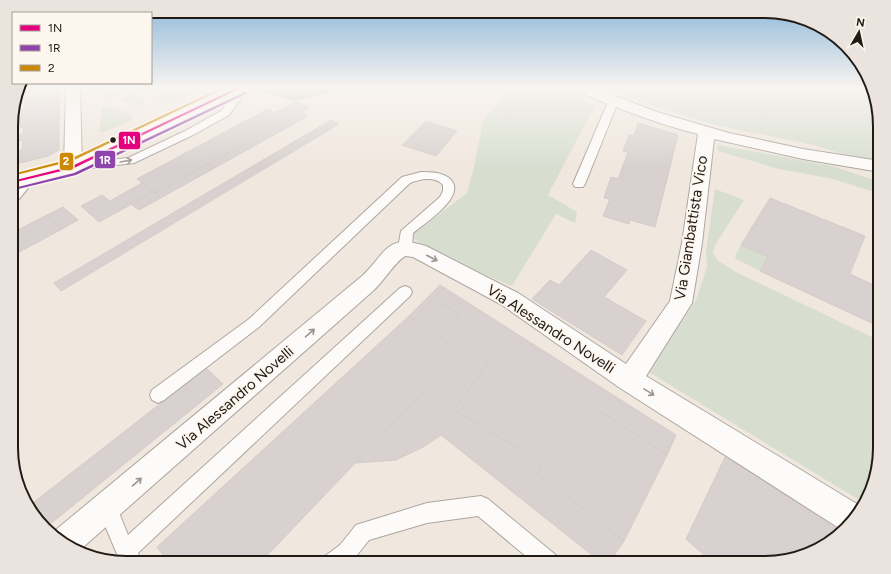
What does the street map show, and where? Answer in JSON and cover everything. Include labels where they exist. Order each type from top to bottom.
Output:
[{"type":"street","points":[[73,114],[73,167]]},
{"type":"street","points":[[18,185],[73,167],[187,114]]},
{"type":"street","name":"Via Giambattista Vico","points":[[648,114],[706,133],[829,159],[873,166]]},
{"type":"street","name":"Via Giambattista Vico","points":[[629,380],[681,303],[692,243],[706,133]]},
{"type":"street","name":"Via Giambattista Vico","points":[[829,159],[873,173]]},
{"type":"street","name":"Via Alessandro Novelli","points":[[68,539],[364,286],[376,275],[394,252],[405,248],[419,251],[510,298],[629,380],[848,516]]},
{"type":"lane","points":[[579,184],[607,114]]},
{"type":"lane","points":[[158,395],[254,323],[406,180],[412,176],[427,174],[443,179],[448,183],[450,189],[449,194],[407,231],[405,248]]},
{"type":"lane","points":[[130,556],[405,292]]},
{"type":"lane","points":[[342,556],[347,552],[363,532],[427,513],[481,506],[542,556]]},
{"type":"lane","points":[[107,507],[129,556]]},
{"type":"shaded area","points":[[101,114],[127,114],[132,116],[133,119],[103,133],[99,132]]},
{"type":"shaded area","points":[[489,114],[590,114],[548,195],[577,212],[575,223],[556,214],[512,286],[475,270],[409,237],[467,193],[483,122]]},
{"type":"shaded area","points":[[678,114],[872,114],[873,161],[859,159],[813,145],[716,125]]},
{"type":"shaded area","points":[[718,145],[832,166],[873,180],[873,192],[833,179],[779,169],[718,151]]},
{"type":"shaded area","points":[[715,189],[744,200],[715,245],[713,252],[717,260],[736,272],[873,338],[873,455],[867,483],[860,500],[647,371],[696,300],[707,267],[706,251]]},
{"type":"shaded area","points":[[741,245],[768,257],[760,271],[736,259],[735,256]]},
{"type":"building","points":[[21,114],[59,114],[59,119],[19,128]]},
{"type":"building","points":[[259,114],[276,114],[287,120],[156,193],[137,179]]},
{"type":"building","points":[[275,114],[298,114],[287,120]]},
{"type":"building","points":[[298,114],[304,114],[308,116],[139,210],[131,204],[153,192],[156,193]]},
{"type":"building","points":[[59,119],[59,150],[48,156],[18,164],[18,151],[22,150],[23,140],[18,141],[18,135],[23,134],[24,127]]},
{"type":"building","points":[[331,120],[339,124],[61,291],[54,283]]},
{"type":"building","points":[[426,121],[457,131],[436,156],[402,145]]},
{"type":"building","points":[[638,123],[678,135],[655,227],[630,220],[629,224],[603,216],[610,199],[604,198],[611,177],[618,179],[628,152],[623,151],[629,135],[634,136]]},
{"type":"building","points":[[142,183],[153,192],[121,210],[110,201]]},
{"type":"building","points":[[102,195],[121,210],[99,222],[81,206]]},
{"type":"building","points":[[770,198],[865,236],[850,274],[873,285],[873,324],[760,271],[768,257],[741,245]]},
{"type":"building","points":[[63,207],[78,220],[62,229],[47,215]]},
{"type":"building","points":[[47,215],[62,229],[18,253],[18,230]]},
{"type":"building","points":[[591,250],[627,270],[604,297],[646,321],[622,355],[532,299],[550,280],[559,285]]},
{"type":"building","points":[[440,285],[676,435],[667,455],[589,404],[493,356],[454,410],[543,463],[537,473],[624,541],[614,556],[593,556],[441,435],[423,447],[396,460],[355,463],[461,352],[439,336],[459,315],[443,304],[422,325],[409,316]]},
{"type":"building","points":[[443,304],[459,315],[439,336],[461,352],[267,556],[164,556],[157,547],[409,316],[422,325]]},
{"type":"building","points":[[493,356],[589,404],[667,455],[624,541],[537,473],[543,463],[454,410]]},
{"type":"building","points":[[206,368],[223,384],[50,524],[34,502]]},
{"type":"building","points":[[726,455],[836,529],[819,542],[807,548],[772,556],[705,556],[686,539]]},
{"type":"transit line","name":"2","points":[[18,173],[71,160],[169,114]]},
{"type":"transit line","name":"1N","points":[[18,181],[73,167],[185,114]]},
{"type":"transit line","name":"1R","points":[[18,188],[75,174],[202,114]]}]
